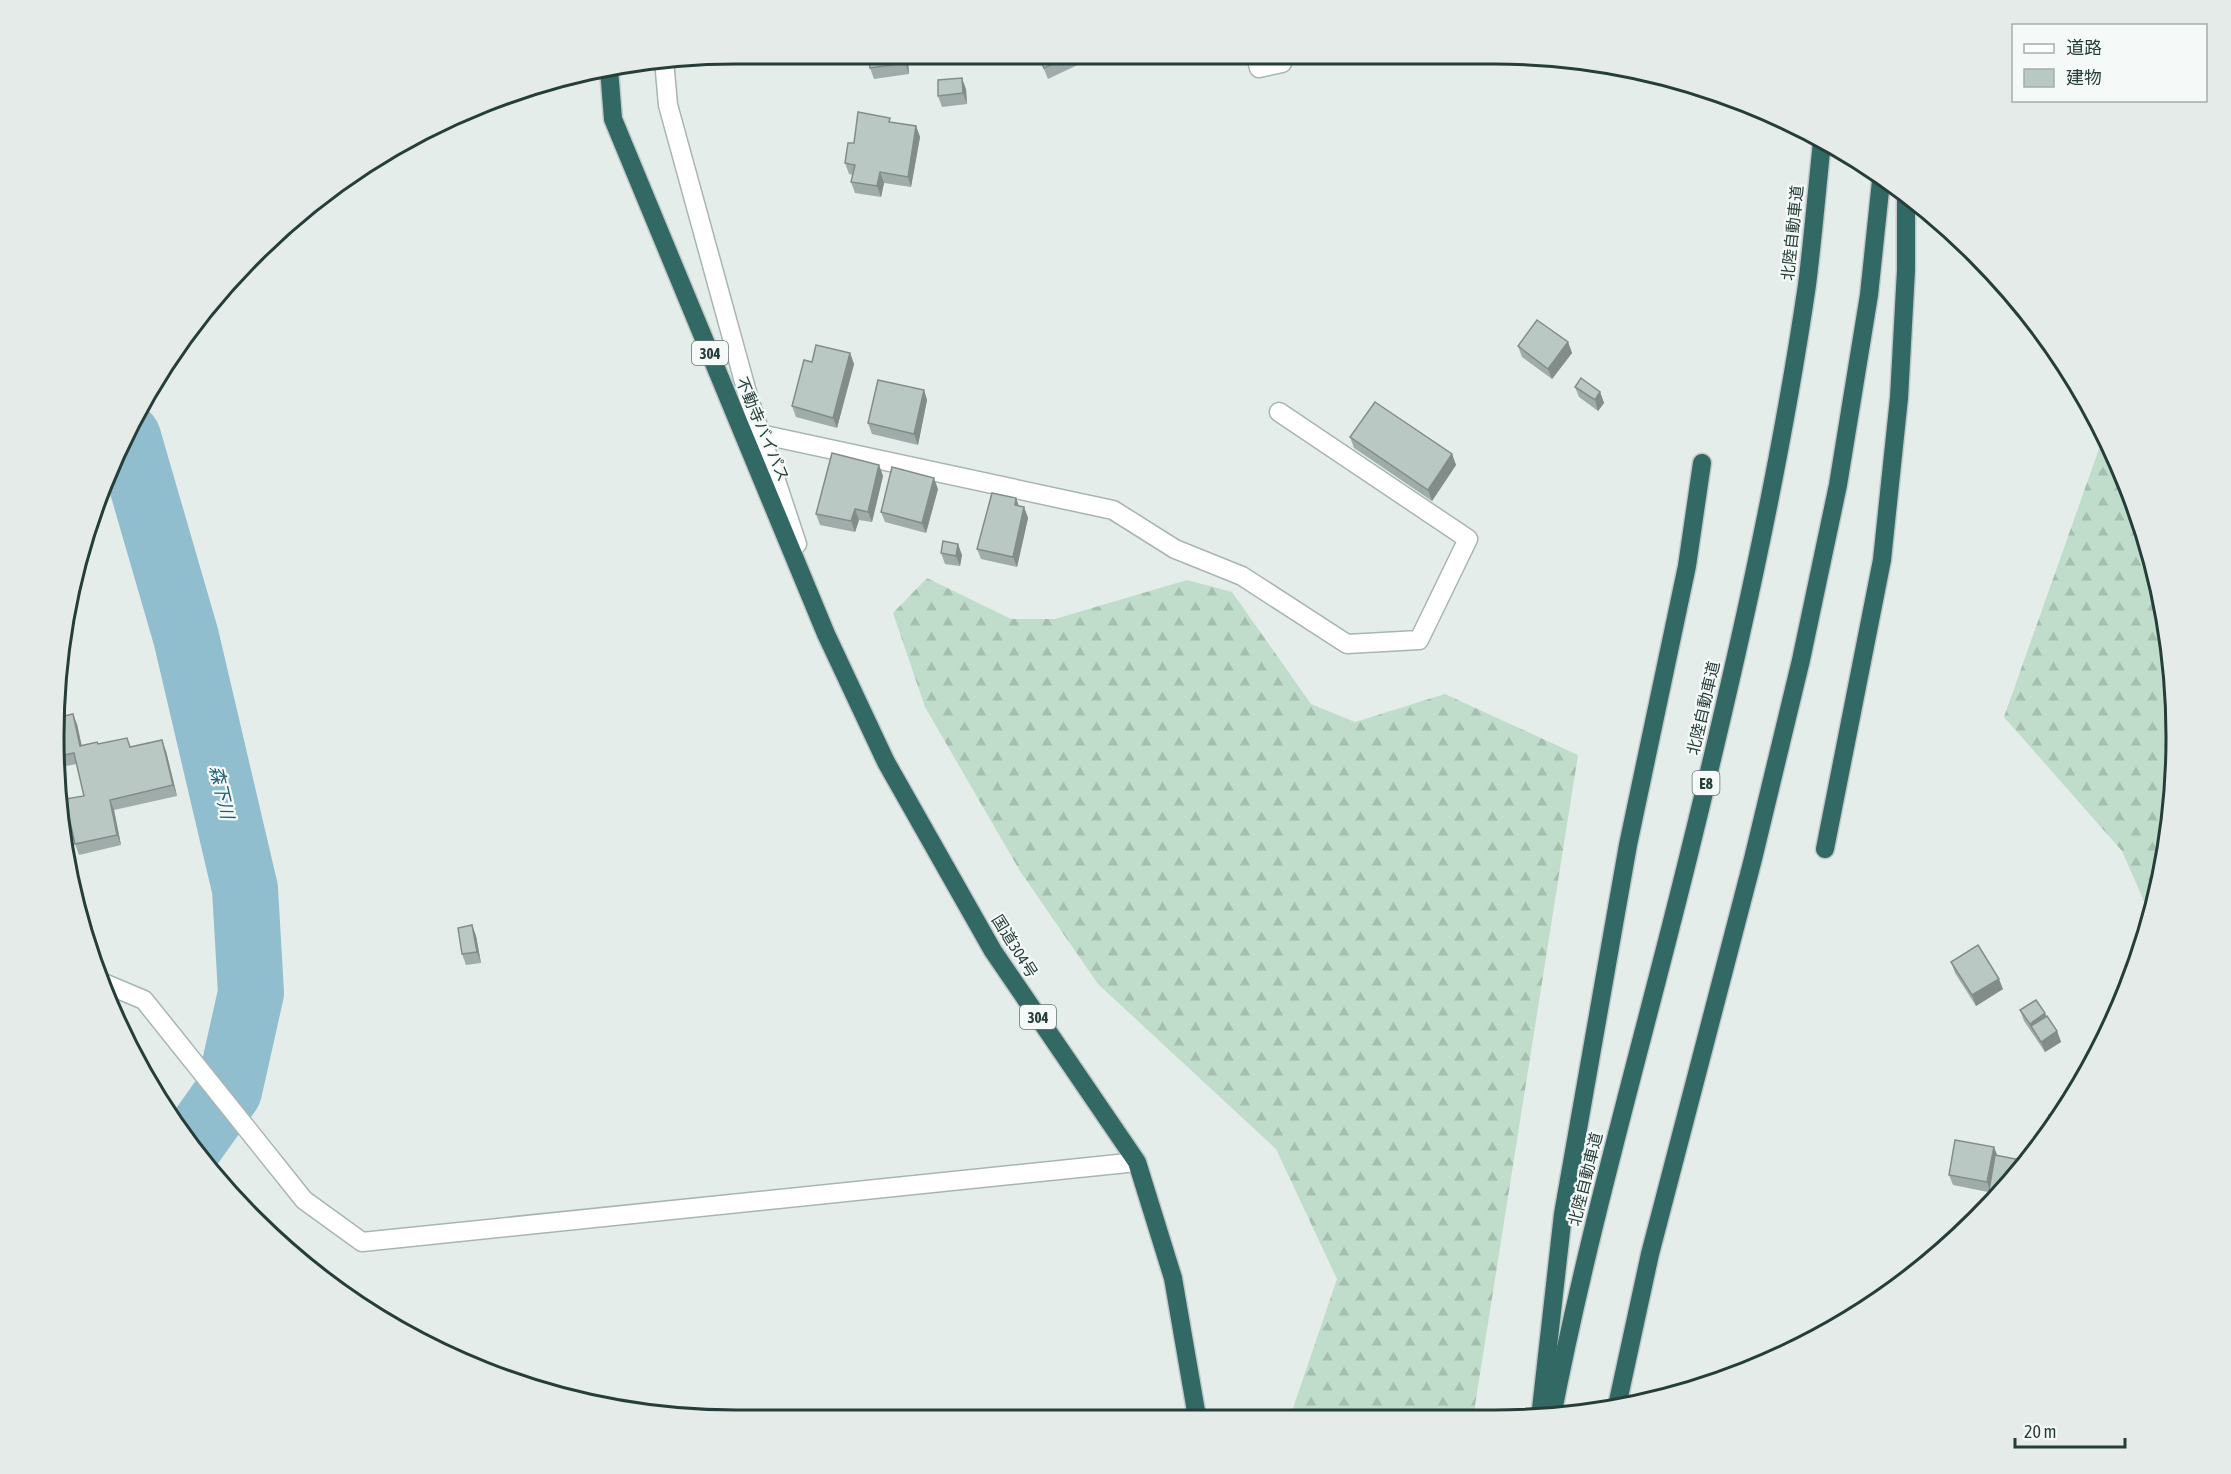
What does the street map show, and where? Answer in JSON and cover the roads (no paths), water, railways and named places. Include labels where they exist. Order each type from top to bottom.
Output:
[{"type":"highway","name":"不動寺バイパス","points":[[610,76],[613,119],[826,634]]},
{"type":"highway","name":"北陸自動車道","points":[[1554,1407],[1590,1239],[1698,815],[1775,472],[1807,284],[1821,150]]},
{"type":"highway","points":[[1619,1398],[1650,1254],[1753,859],[1801,660],[1838,485],[1869,296],[1880,187]]},
{"type":"highway","points":[[1825,849],[1882,560],[1899,398],[1906,270],[1906,205]]},
{"type":"highway","points":[[1541,1408],[1563,1214],[1628,845],[1687,566],[1702,463]]},
{"type":"highway","name":"国道304号","points":[[826,634],[886,762],[993,951],[1137,1162],[1173,1278],[1196,1410]]},
{"type":"street","points":[[1258,64],[1259,68],[1277,64]]},
{"type":"street","points":[[665,69],[668,105],[748,396],[826,634]]},
{"type":"street","points":[[760,434],[1113,510],[1175,549],[1242,576],[1347,644],[1419,640],[1468,539],[1279,412]]},
{"type":"street","points":[[113,987],[144,1000],[304,1200],[362,1242],[1137,1162]]},
{"type":"waterway","name":"森下川","points":[[131,447],[186,637],[245,889],[251,993],[229,1091],[196,1137]]}]
